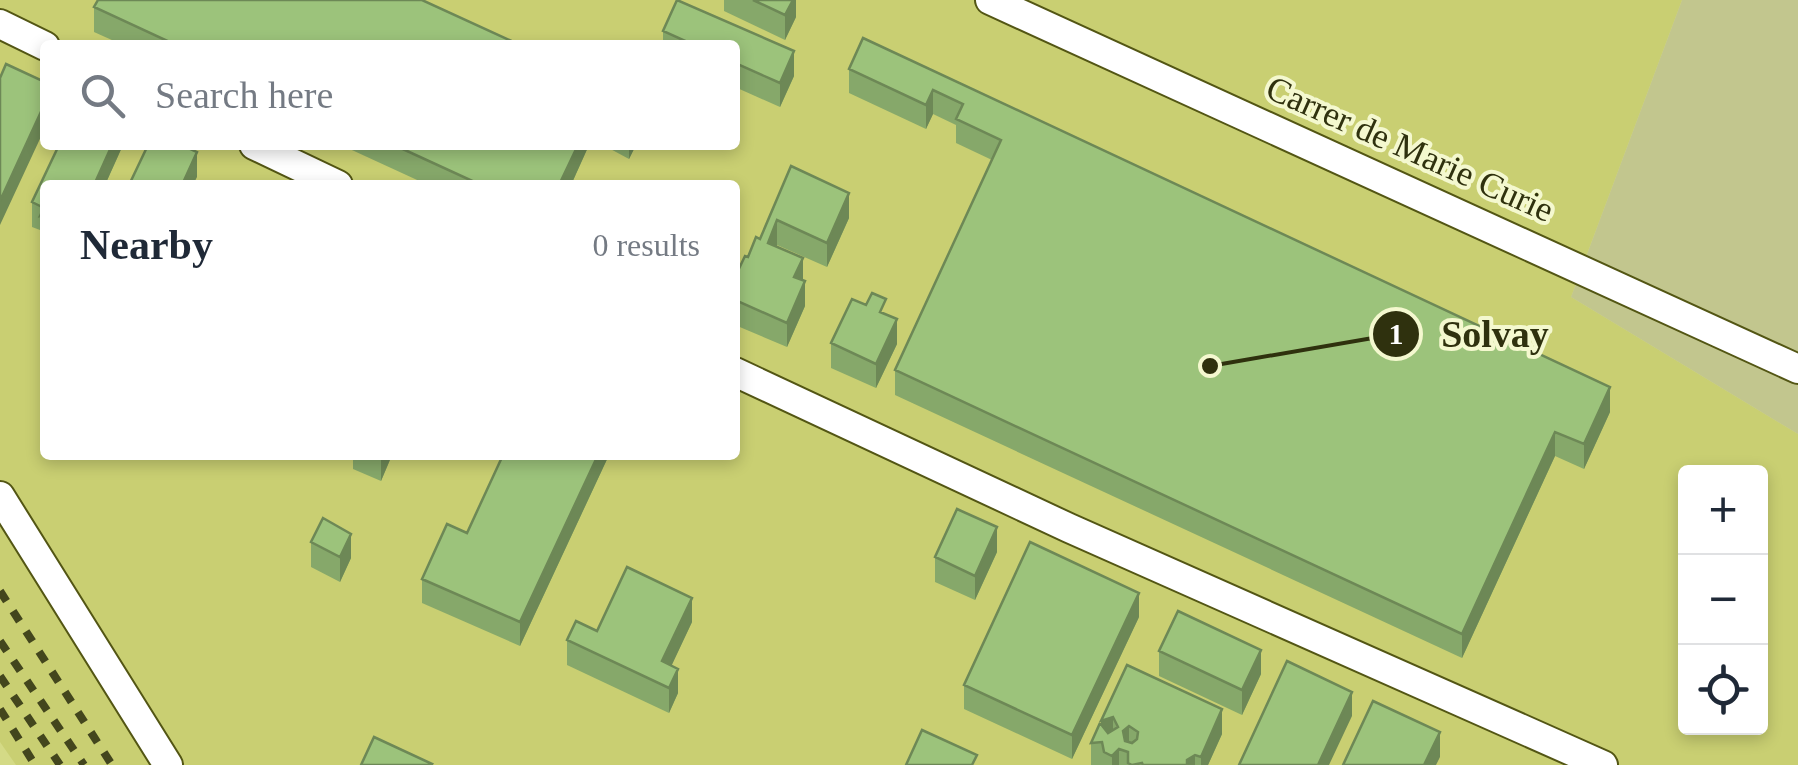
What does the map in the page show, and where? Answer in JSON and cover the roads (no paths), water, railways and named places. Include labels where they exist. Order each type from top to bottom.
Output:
[{"type":"street","name":"Carrer de Marie Curie","points":[[990,0],[1798,369]]},
{"type":"street","points":[[0,24],[40,44]]},
{"type":"street","points":[[264,150],[328,180]]},
{"type":"street","points":[[740,374],[1068,528],[1603,765]]},
{"type":"street","points":[[0,496],[168,765]]},
{"type":"railway","points":[[0,591],[112,765]]},
{"type":"railway","points":[[0,641],[84,765]]},
{"type":"railway","points":[[0,676],[60,765]]},
{"type":"railway","points":[[0,709],[35,765]]},
{"type":"place","name":"Solvay","points":[[1210,366]]}]
